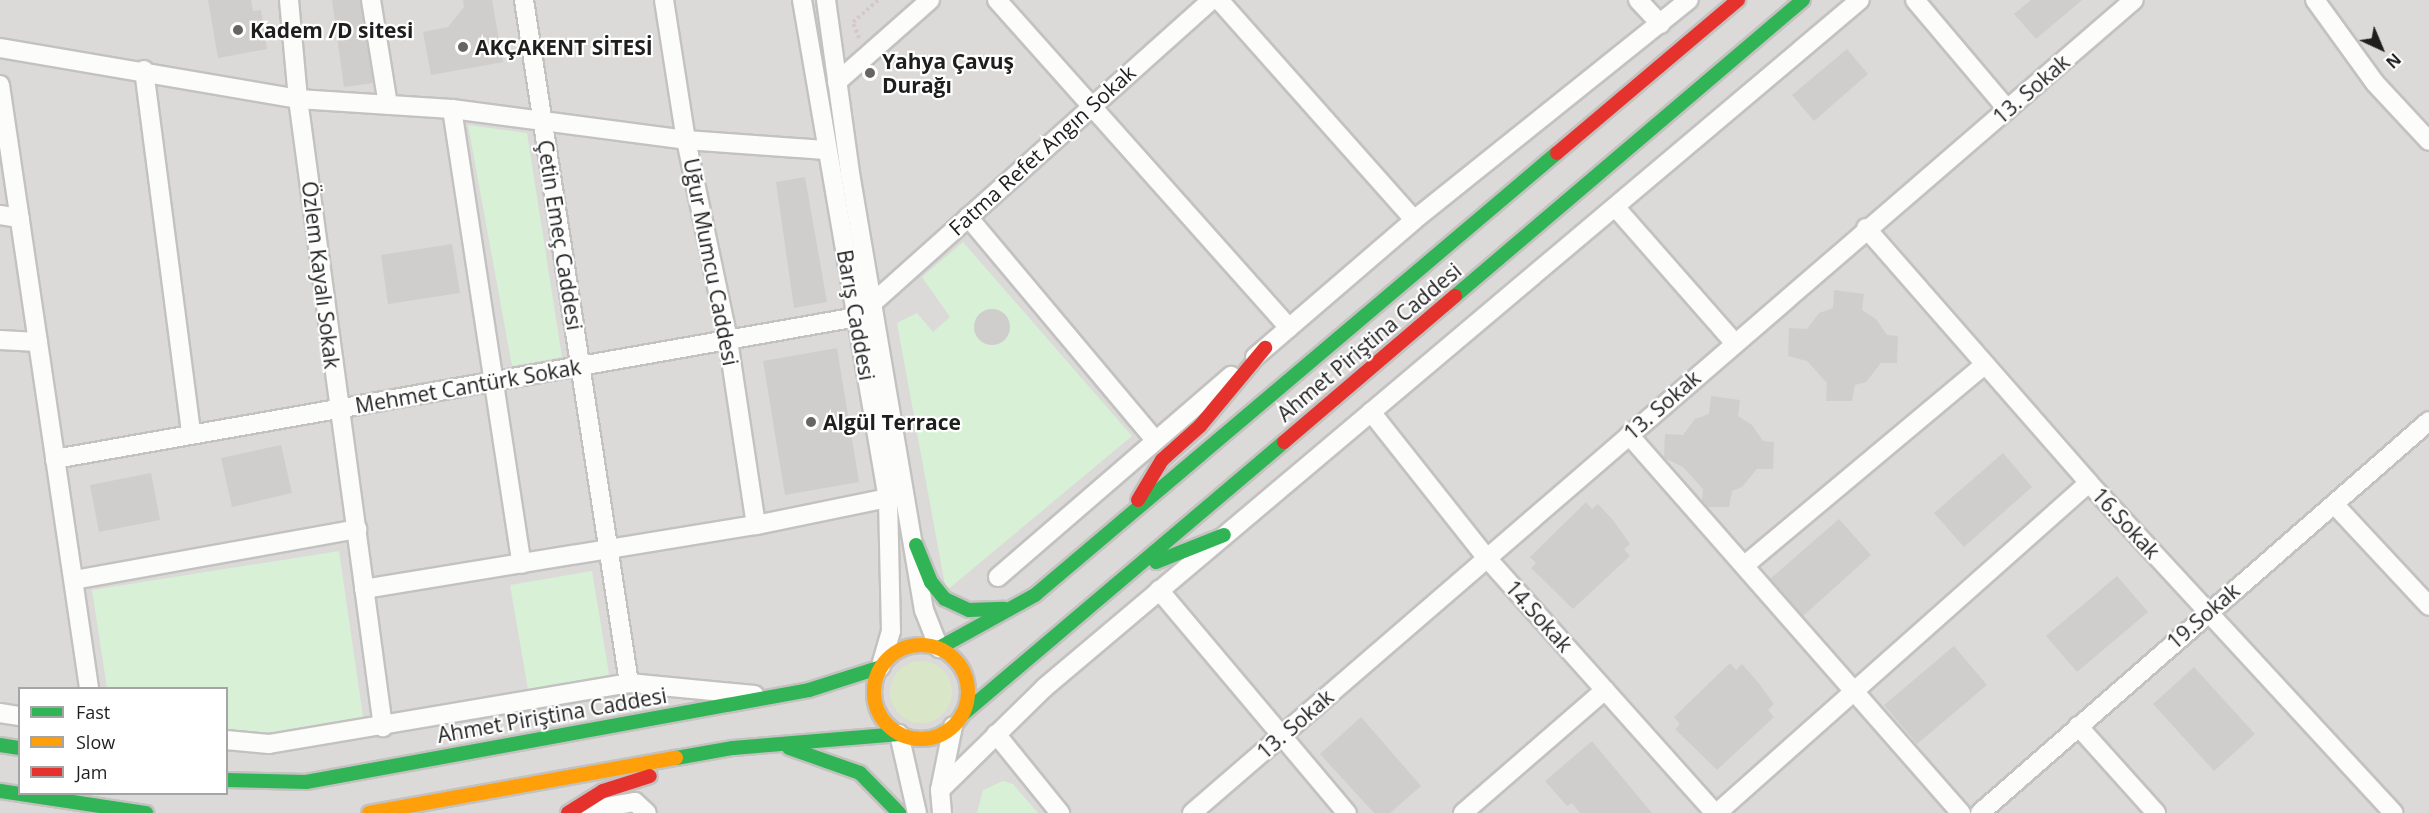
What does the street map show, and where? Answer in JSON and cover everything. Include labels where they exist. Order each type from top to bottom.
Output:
[{"type":"street","name":"Özlem Kayalı Sokak","points":[[290,0],[298,99],[383,727]]},
{"type":"street","points":[[371,0],[387,105]]},
{"type":"street","name":"Çetin Emeç Caddesi","points":[[524,0],[629,683]]},
{"type":"street","name":"Uğur Mumcu Caddesi","points":[[664,0],[686,140],[728,340],[756,525]]},
{"type":"street","name":"Barış Caddesi","points":[[802,0],[825,150],[857,317],[888,499],[891,631],[882,668]]},
{"type":"street","name":"Barış Caddesi","points":[[826,0],[837,82],[916,545],[924,610],[939,648]]},
{"type":"street","points":[[837,82],[930,0]]},
{"type":"street","points":[[997,0],[1289,328]]},
{"type":"street","name":"Fatma Refet Angın Sokak","points":[[873,299],[1211,0]]},
{"type":"street","points":[[1219,0],[1414,220]]},
{"type":"street","points":[[1638,0],[1660,24]]},
{"type":"street","points":[[998,577],[1414,220],[1689,0]]},
{"type":"street","name":"Ahmet Piriştina Caddesi","points":[[939,648],[1035,595],[1738,0]]},
{"type":"street","name":"Ahmet Piriştina Caddesi","points":[[958,721],[1126,575],[1803,0]]},
{"type":"street","points":[[940,790],[996,734],[1159,590],[1617,209],[1860,0]]},
{"type":"street","points":[[1915,0],[2007,109]]},
{"type":"street","name":"13. Sokak","points":[[1192,813],[1866,228],[2134,0]]},
{"type":"street","points":[[2315,0],[2375,83],[2429,141]]},
{"type":"street","points":[[0,48],[144,70],[298,99],[452,109],[543,119],[686,140],[825,150]]},
{"type":"street","points":[[144,70],[191,431]]},
{"type":"street","points":[[0,85],[89,687]]},
{"type":"street","points":[[452,109],[522,564]]},
{"type":"street","points":[[1617,209],[1734,342]]},
{"type":"street","points":[[0,215],[20,218]]},
{"type":"street","points":[[968,217],[1155,440]]},
{"type":"street","name":"16.Sokak","points":[[1866,228],[2089,483],[2393,813]]},
{"type":"street","points":[[857,317],[873,299]]},
{"type":"street","name":"Mehmet Cantürk Sokak","points":[[55,459],[191,431],[495,382],[857,317]]},
{"type":"street","points":[[0,340],[38,342]]},
{"type":"street","points":[[1126,518],[1162,460],[1200,426],[1265,348]]},
{"type":"street","points":[[1745,565],[1984,364]]},
{"type":"street","name":"14.Sokak","points":[[1371,412],[1486,557],[1716,813]]},
{"type":"street","name":"19.Sokak","points":[[1980,813],[2429,421]]},
{"type":"street","points":[[1629,435],[1961,813]]},
{"type":"street","points":[[1716,813],[2089,483]]},
{"type":"street","points":[[364,589],[756,525],[888,499],[907,493]]},
{"type":"street","points":[[2334,504],[2429,606]]},
{"type":"street","points":[[74,580],[357,529]]},
{"type":"street","points":[[1126,575],[1224,535]]},
{"type":"street","points":[[916,545],[931,582],[945,599],[969,610],[1010,609]]},
{"type":"street","points":[[1159,590],[1279,738],[1347,813]]},
{"type":"street","points":[[917,813],[900,734],[887,725],[876,705],[875,682],[882,668],[903,649],[939,648],[964,673],[967,702],[958,721],[940,790],[942,813]]},
{"type":"street","name":"Ahmet Piriştina Caddesi","points":[[228,780],[306,782],[773,697],[882,668]]},
{"type":"street","points":[[228,740],[269,744],[383,727],[629,683],[773,697]]},
{"type":"street","points":[[1463,813],[1605,690]]},
{"type":"street","points":[[0,713],[18,716]]},
{"type":"street","points":[[369,813],[772,743],[900,734],[928,739],[958,721]]},
{"type":"street","points":[[2078,726],[2156,813]]},
{"type":"street","points":[[996,734],[1060,813]]},
{"type":"street","points":[[772,743],[833,760],[860,773],[899,813]]},
{"type":"street","points":[[0,745],[18,748]]},
{"type":"street","points":[[570,813],[603,791],[675,770],[701,754]]},
{"type":"street","points":[[0,791],[18,794]]},
{"type":"street","points":[[27,795],[146,813]]},
{"type":"street","points":[[570,813],[641,807]]},
{"type":"path","points":[[866,32],[857,40],[853,22],[878,0]]},
{"type":"shaded area","points":[[0,0],[2429,0],[2429,813],[0,813]]},
{"type":"green space","points":[[468,125],[527,133],[562,357],[512,366]]},
{"type":"green space","points":[[963,242],[1132,436],[946,591],[897,323],[917,313],[933,332],[950,317],[922,277]]},
{"type":"green space","points":[[339,551],[364,723],[260,737],[228,732],[228,687],[107,687],[92,590]]},
{"type":"green space","points":[[592,571],[610,680],[529,695],[510,585]]},
{"type":"green space","points":[[921,661],[938,666],[943,670],[947,675],[952,692],[947,709],[943,714],[938,718],[921,723],[904,718],[899,714],[895,709],[890,692],[895,675],[899,670],[904,666]]},
{"type":"green space","points":[[1003,781],[1013,784],[1038,813],[977,813],[983,790]]},
{"type":"building","name":"Kadem /D sitesi","points":[[208,0],[251,0],[253,11],[261,10],[267,49],[218,58]]},
{"type":"building","points":[[332,0],[360,0],[373,83],[344,87]]},
{"type":"building","name":"AKÇAKENT SİTESİ","points":[[463,0],[492,0],[503,62],[431,75],[423,32],[448,27],[464,7]]},
{"type":"building","points":[[2031,0],[2082,0],[2036,39],[2014,14]]},
{"type":"building","points":[[1847,49],[1868,74],[1814,121],[1792,95]]},
{"type":"building","points":[[805,177],[827,302],[794,308],[776,182]]},
{"type":"building","points":[[452,244],[460,293],[388,304],[381,255]]},
{"type":"building","points":[[1834,290],[1864,294],[1862,310],[1876,319],[1887,335],[1898,336],[1897,363],[1881,363],[1866,382],[1855,385],[1852,401],[1826,401],[1827,383],[1807,361],[1788,356],[1789,328],[1807,329],[1819,313],[1833,308]]},
{"type":"building","points":[[992,309],[1005,314],[1010,327],[1005,340],[992,345],[979,340],[974,327],[979,314]]},
{"type":"building","name":"Algül Terrace","points":[[837,348],[859,482],[785,495],[763,361]]},
{"type":"building","points":[[1711,396],[1740,400],[1738,416],[1752,425],[1763,441],[1774,442],[1773,469],[1757,469],[1742,487],[1732,491],[1729,507],[1707,507],[1702,501],[1703,489],[1683,467],[1664,458],[1665,434],[1683,435],[1695,419],[1709,414]]},
{"type":"building","points":[[281,445],[292,493],[232,507],[221,458]]},
{"type":"building","points":[[2003,453],[2032,487],[1964,547],[1934,513]]},
{"type":"building","points":[[151,473],[160,520],[99,532],[90,485]]},
{"type":"building","points":[[1586,502],[1592,509],[1598,504],[1613,520],[1630,544],[1624,549],[1630,556],[1573,609],[1531,568],[1536,563],[1530,557]]},
{"type":"building","points":[[1839,519],[1871,555],[1803,616],[1770,579]]},
{"type":"building","points":[[2117,576],[2148,612],[2077,672],[2046,636]]},
{"type":"building","points":[[1954,646],[1987,685],[1917,744],[1884,705]]},
{"type":"building","points":[[1730,663],[1736,670],[1742,664],[1757,681],[1774,704],[1768,710],[1774,717],[1717,770],[1675,729],[1680,724],[1674,717]]},
{"type":"building","points":[[2194,667],[2255,734],[2214,771],[2153,704]]},
{"type":"building","points":[[1361,717],[1421,786],[1390,813],[1374,813],[1320,754]]},
{"type":"building","points":[[1592,741],[1652,813],[1580,813],[1572,803],[1567,806],[1545,781]]},
{"type":"traffic: fast","points":[[1455,296],[1803,0]]},
{"type":"traffic: fast","points":[[939,648],[1035,595],[1557,153]]},
{"type":"traffic: fast","points":[[962,715],[1284,442]]},
{"type":"traffic: fast","points":[[1156,562],[1224,535]]},
{"type":"traffic: fast","points":[[916,545],[931,582],[945,599],[969,610],[1004,609]]},
{"type":"traffic: fast","points":[[228,780],[306,782],[809,690],[881,667]]},
{"type":"traffic: fast","points":[[676,758],[733,748],[899,734]]},
{"type":"traffic: fast","points":[[0,745],[18,748]]},
{"type":"traffic: fast","points":[[789,748],[860,773],[899,813]]},
{"type":"traffic: fast","points":[[0,791],[18,794]]},
{"type":"traffic: fast","points":[[27,795],[146,813]]},
{"type":"traffic: slow","points":[[921,645],[939,649],[954,659],[964,674],[968,692],[964,710],[954,725],[939,735],[921,739],[903,735],[888,725],[878,710],[874,692],[878,674],[888,659],[903,649],[921,645]]},
{"type":"traffic: slow","points":[[369,813],[676,758]]},
{"type":"traffic: jam","points":[[1557,153],[1738,0]]},
{"type":"traffic: jam","points":[[1284,442],[1455,296]]},
{"type":"traffic: jam","points":[[1138,500],[1162,460],[1200,426],[1265,348]]},
{"type":"traffic: jam","points":[[568,813],[603,791],[650,776]]},
{"type":"place","name":"Kadem /D sitesi","points":[[238,30]]},
{"type":"place","name":"AKÇAKENT SİTESİ","points":[[463,47]]},
{"type":"place","name":"Yahya Çavuş Durağı","points":[[870,73]]},
{"type":"place","name":"Algül Terrace","points":[[811,422]]}]
